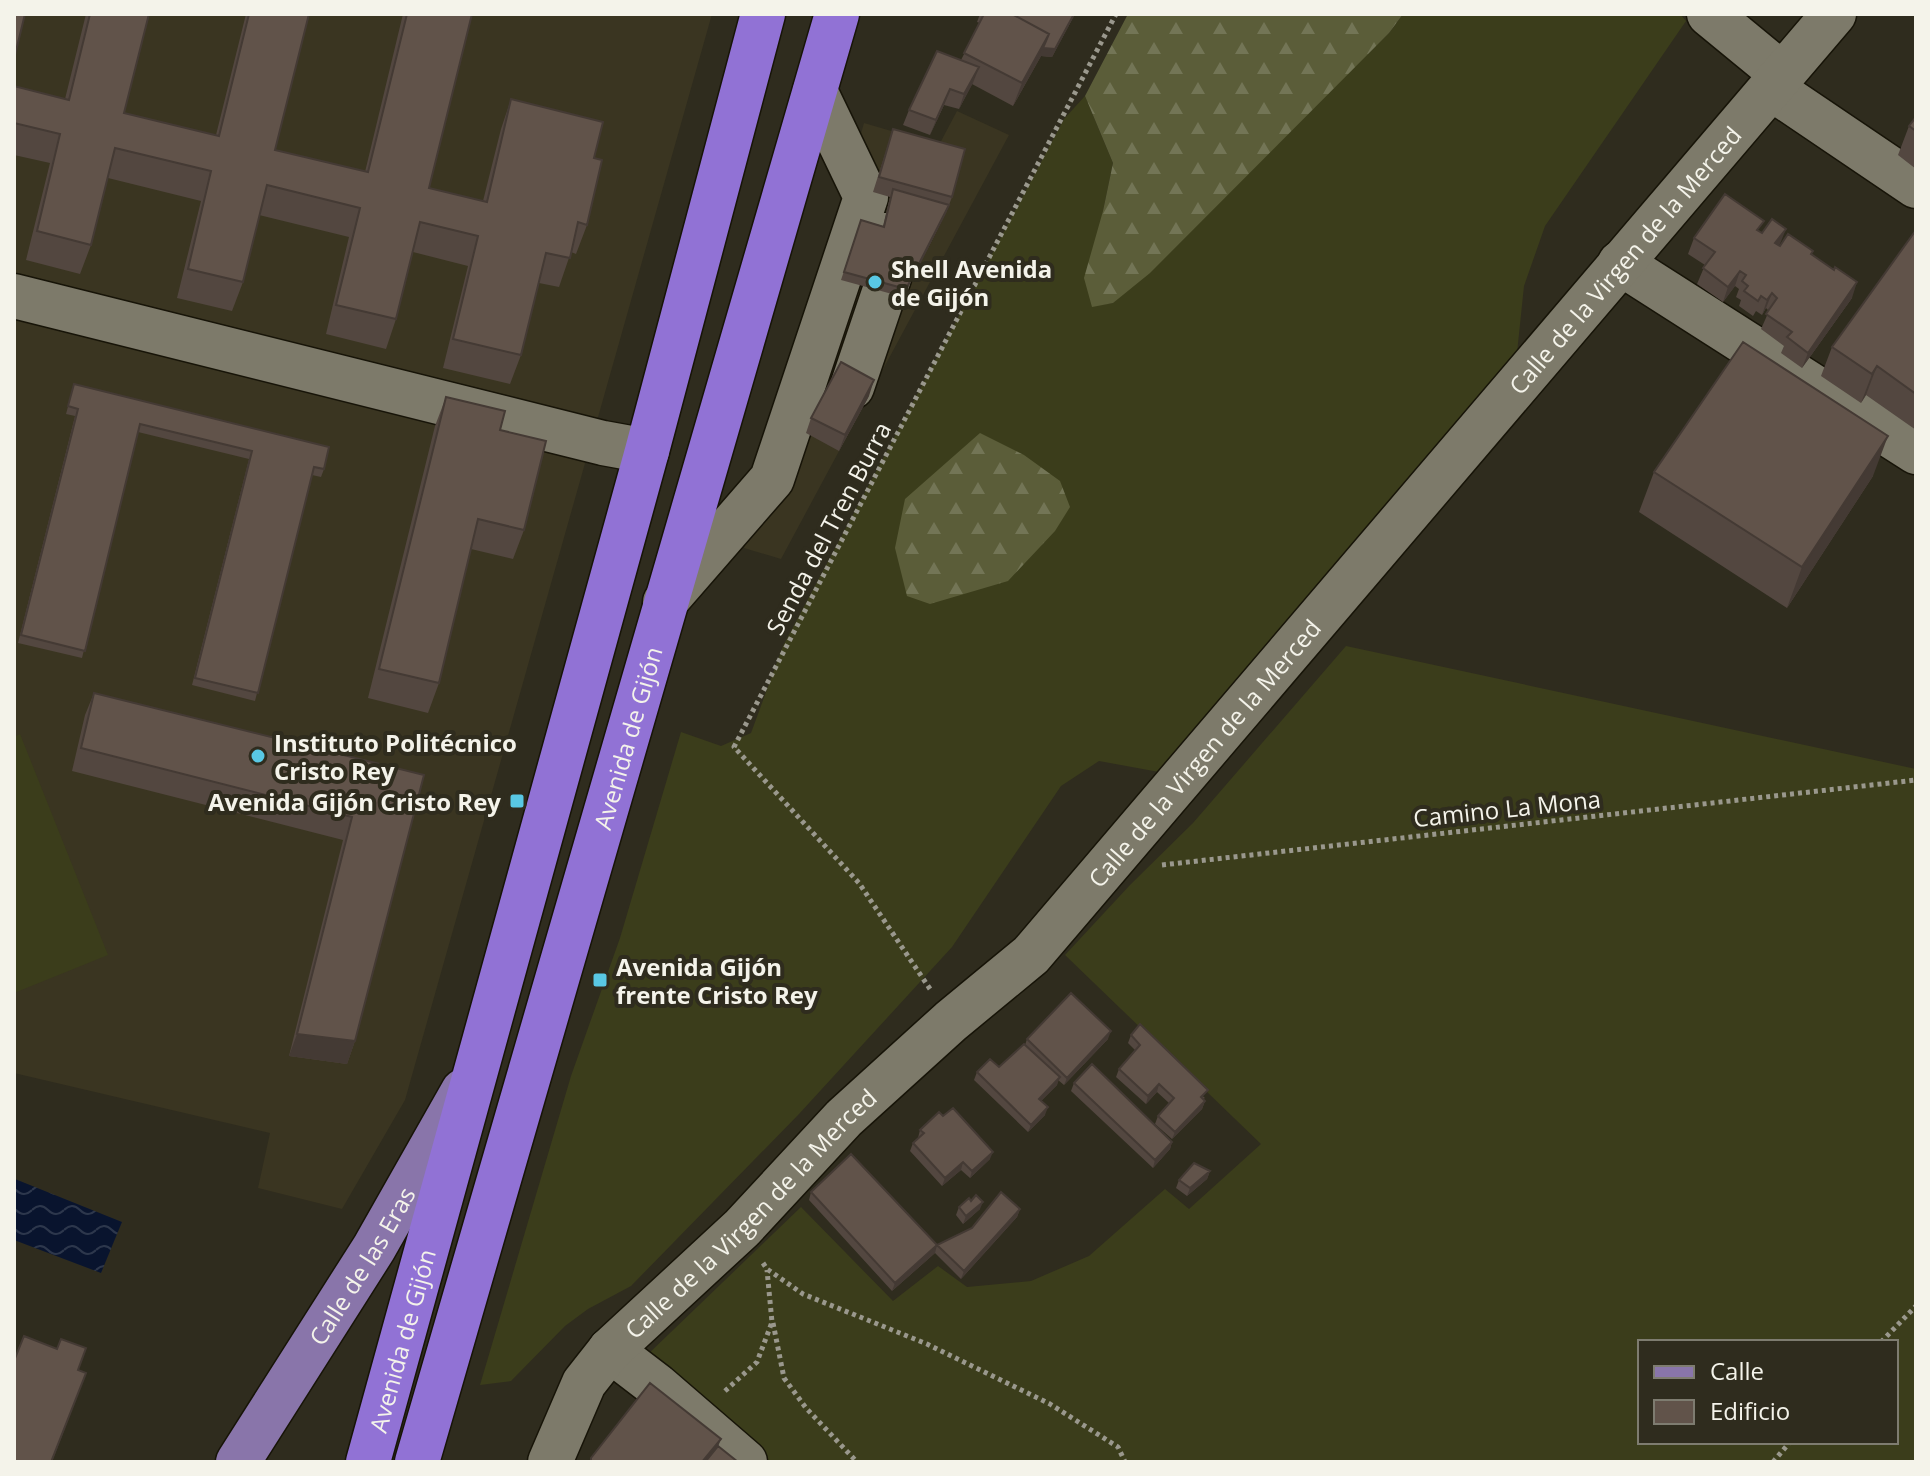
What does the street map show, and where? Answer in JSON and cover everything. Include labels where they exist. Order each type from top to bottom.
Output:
[{"type":"highway","name":"Avenida de Gijón","points":[[368,1462],[647,451],[763,14]]},
{"type":"highway","name":"Avenida de Gijón","points":[[417,1462],[837,14]]},
{"type":"main road","name":"Calle de las Eras","points":[[238,1462],[374,1248],[477,1064]]},
{"type":"street","name":"Calle de la Virgen de la Merced","points":[[550,1462],[584,1383],[610,1350],[742,1228],[844,1118],[951,1021],[1031,955],[1834,14]]},
{"type":"street","points":[[1736,22],[1777,81],[1916,186]]},
{"type":"street","points":[[815,91],[896,257],[852,387]]},
{"type":"street","points":[[772,479],[866,197]]},
{"type":"street","points":[[1620,263],[1916,452]]},
{"type":"street","points":[[14,296],[603,443],[647,451]]},
{"type":"street","points":[[665,602],[772,479],[823,442]]},
{"type":"street","points":[[610,1350],[745,1462]]},
{"type":"path","name":"Senda del Tren Burra","points":[[951,1021],[859,883],[734,747],[1116,14]]},
{"type":"path","name":"Camino La Mona","points":[[1101,871],[1916,780]]},
{"type":"path","points":[[742,1228],[767,1269],[803,1294],[927,1344],[1050,1404],[1118,1447],[1125,1462]]},
{"type":"path","points":[[767,1269],[772,1322],[784,1378],[806,1408],[857,1462]]},
{"type":"path","points":[[1883,1340],[1916,1306]]},
{"type":"path","points":[[695,1419],[757,1362],[772,1322]]},
{"type":"path","points":[[1773,1462],[1788,1444]]},
{"type":"shaded area","name":"Instituto Politécnico Cristo Rey","points":[[14,14],[712,14],[405,1100],[342,1209],[258,1188],[270,1133],[14,1073]]},
{"type":"shaded area","name":"Shell Avenida de Gijón","points":[[957,111],[1009,135],[781,559],[744,548],[864,123],[939,145]]},
{"type":"green space","points":[[1128,14],[1403,14],[1389,33],[1150,273],[1113,303],[1092,307],[1084,278],[1113,163],[1085,96]]},
{"type":"green space","points":[[1403,14],[1680,14],[1686,21],[1545,226],[1524,286],[1517,353],[1170,774],[1099,761],[1061,786],[952,947],[799,1114],[631,1286],[588,1309],[565,1326],[511,1381],[480,1385],[571,1076],[620,938],[681,732],[721,746],[751,733],[783,646],[1064,119],[1085,96],[1113,163],[1103,211],[1092,306],[1113,303],[1389,33]]},
{"type":"green space","points":[[980,433],[1024,455],[1060,481],[1070,507],[1055,531],[1008,581],[930,604],[907,596],[895,548],[905,499]]},
{"type":"green space","points":[[1346,646],[1916,769],[1916,1462],[768,1462],[644,1358],[801,1207],[893,1301],[938,1266],[967,1287],[1031,1281],[1089,1256],[1165,1189],[1189,1209],[1261,1144],[1065,955],[1193,823]]},
{"type":"green space","points":[[20,734],[108,955],[14,993],[14,737]]},
{"type":"water","points":[[15,1179],[122,1222],[101,1273],[14,1240]]},
{"type":"building","points":[[14,14],[25,14],[14,59]]},
{"type":"building","points":[[90,14],[149,14],[124,113],[219,136],[249,14],[309,14],[275,150],[368,172],[407,14],[472,14],[429,188],[487,202],[511,99],[603,122],[594,158],[602,160],[587,225],[578,222],[570,258],[546,253],[521,355],[453,339],[478,236],[420,222],[396,319],[336,305],[360,208],[267,185],[243,282],[188,269],[211,171],[115,148],[91,245],[37,231],[60,134],[14,123],[14,86],[69,100]]},
{"type":"building","points":[[984,14],[1012,14],[1049,34],[1022,83],[964,53]]},
{"type":"building","points":[[1012,14],[1074,14],[1055,49],[1043,48],[1049,34]]},
{"type":"building","points":[[937,51],[979,67],[964,94],[950,89],[936,120],[909,110]]},
{"type":"building","points":[[1916,117],[1916,131],[1909,126]]},
{"type":"building","points":[[893,129],[965,149],[952,197],[879,177]]},
{"type":"building","points":[[893,189],[949,205],[906,289],[844,272],[861,220],[884,227]]},
{"type":"building","points":[[1725,194],[1764,221],[1757,230],[1762,233],[1772,219],[1786,229],[1775,243],[1780,246],[1788,234],[1834,270],[1835,267],[1857,282],[1808,353],[1787,337],[1792,332],[1766,314],[1777,298],[1772,293],[1767,300],[1761,296],[1758,301],[1744,291],[1748,286],[1742,281],[1746,275],[1740,271],[1728,287],[1703,268],[1715,252],[1694,238]]},
{"type":"building","points":[[1916,230],[1916,394],[1877,366],[1872,374],[1832,347]]},
{"type":"building","points":[[1743,342],[1888,436],[1802,567],[1654,472]]},
{"type":"building","points":[[841,362],[874,380],[845,435],[811,418]]},
{"type":"building","points":[[74,384],[329,447],[324,469],[314,467],[258,693],[195,678],[252,451],[140,424],[85,651],[21,635],[78,409],[68,406]]},
{"type":"building","points":[[446,397],[505,411],[500,430],[546,441],[524,530],[478,519],[439,683],[379,669]]},
{"type":"building","points":[[94,693],[424,775],[355,1041],[297,1034],[352,817],[81,748]]},
{"type":"building","points":[[1071,993],[1111,1031],[1067,1078],[1027,1039]]},
{"type":"building","points":[[1140,1024],[1208,1090],[1201,1097],[1205,1101],[1175,1132],[1158,1116],[1174,1098],[1159,1084],[1148,1096],[1119,1069],[1140,1045],[1131,1035]]},
{"type":"building","points":[[1024,1044],[1060,1077],[1039,1099],[1048,1107],[1031,1125],[977,1072],[990,1059],[999,1067]]},
{"type":"building","points":[[1092,1064],[1172,1142],[1155,1160],[1074,1083]]},
{"type":"building","points":[[953,1108],[993,1152],[972,1171],[963,1162],[945,1178],[913,1143],[924,1133],[920,1130],[939,1112],[943,1116]]},
{"type":"building","points":[[851,1154],[937,1245],[895,1283],[811,1192]]},
{"type":"building","points":[[1194,1163],[1210,1171],[1190,1188],[1179,1180]]},
{"type":"building","points":[[1001,1192],[1020,1209],[964,1271],[937,1245],[972,1228]]},
{"type":"building","points":[[976,1195],[983,1202],[966,1216],[959,1207]]},
{"type":"building","points":[[24,1336],[57,1349],[61,1339],[86,1348],[78,1370],[86,1373],[51,1462],[14,1462],[14,1361]]},
{"type":"building","points":[[650,1383],[721,1439],[702,1462],[591,1462],[591,1458]]},
{"type":"building","points":[[718,1446],[738,1462],[705,1462]]},
{"type":"place","name":"Shell Avenida de Gijón","points":[[875,282]]},
{"type":"place","name":"Instituto Politécnico Cristo Rey","points":[[258,756]]},
{"type":"place","name":"Avenida Gijón Cristo Rey","points":[[517,801]]},
{"type":"place","name":"Avenida Gijón frente Cristo Rey","points":[[600,980]]}]
